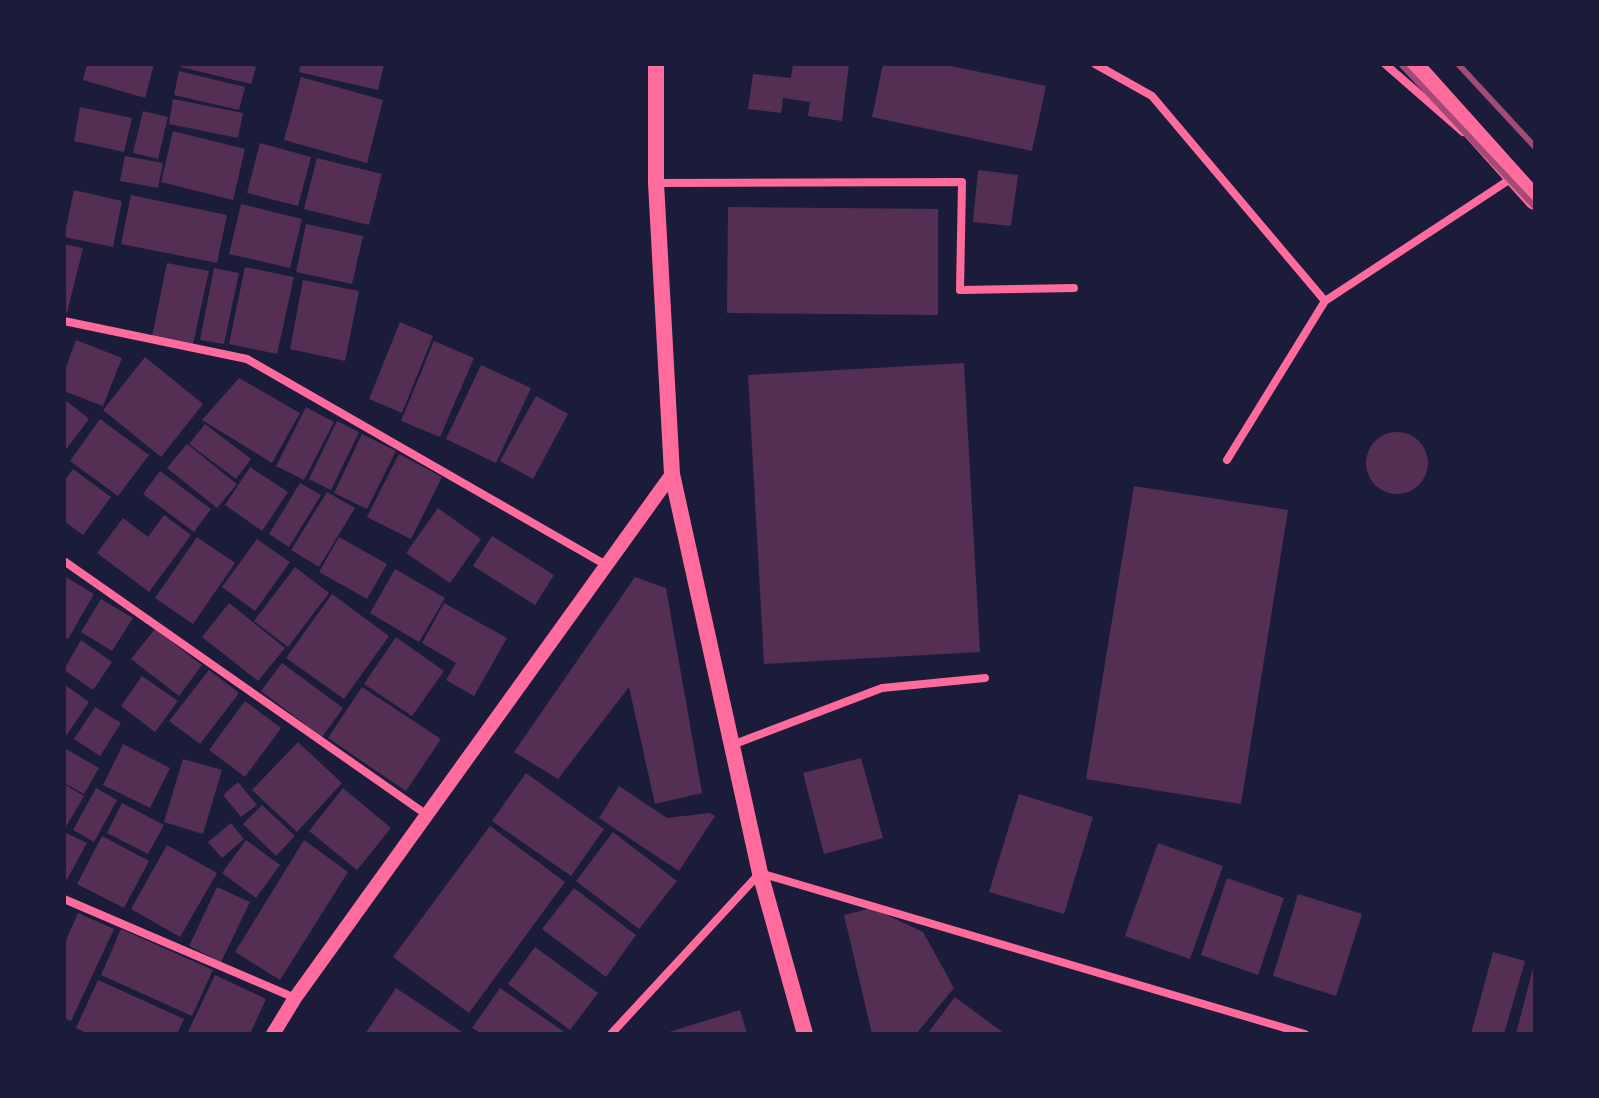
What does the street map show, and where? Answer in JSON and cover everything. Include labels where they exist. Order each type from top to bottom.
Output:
[{"type":"main road","points":[[656,64],[656,183],[672,474],[760,873],[805,1034]]},
{"type":"main road","points":[[1413,64],[1535,200]]},
{"type":"street","points":[[1095,64],[1152,96],[1325,301]]},
{"type":"street","points":[[1227,460],[1325,301],[1508,172],[1385,64]]},
{"type":"street","points":[[656,183],[962,182],[960,290],[1074,288]]},
{"type":"street","points":[[64,321],[247,359],[606,565]]},
{"type":"street","points":[[273,1034],[295,998],[672,474]]},
{"type":"street","points":[[64,561],[428,816]]},
{"type":"street","points":[[732,745],[882,688],[985,678]]},
{"type":"street","points":[[611,1034],[760,873],[1305,1034]]},
{"type":"street","points":[[64,899],[295,998]]},
{"type":"building","points":[[87,64],[154,64],[145,98],[83,80]]},
{"type":"building","points":[[181,64],[244,64],[256,67],[251,84],[181,67]]},
{"type":"building","points":[[301,64],[384,64],[378,90],[299,72]]},
{"type":"building","points":[[793,64],[849,64],[842,121],[808,116],[810,102],[783,98],[781,113],[748,109],[753,74],[791,78]]},
{"type":"building","points":[[883,64],[942,64],[1046,86],[1032,151],[872,117]]},
{"type":"building","points":[[179,71],[245,87],[239,110],[174,95]]},
{"type":"building","points":[[301,77],[383,100],[367,163],[284,140]]},
{"type":"building","points":[[173,99],[243,113],[238,138],[169,124]]},
{"type":"building","points":[[80,107],[132,118],[124,152],[74,141]]},
{"type":"building","points":[[143,111],[168,117],[158,159],[133,153]]},
{"type":"building","points":[[173,131],[245,149],[233,200],[161,182]]},
{"type":"building","points":[[260,143],[311,157],[298,206],[247,193]]},
{"type":"building","points":[[125,156],[163,163],[158,188],[120,181]]},
{"type":"building","points":[[317,158],[382,174],[369,225],[304,209]]},
{"type":"building","points":[[978,170],[1018,175],[1011,226],[973,222]]},
{"type":"building","points":[[74,190],[122,201],[113,247],[64,237]]},
{"type":"building","points":[[131,195],[227,215],[217,263],[121,244]]},
{"type":"building","points":[[241,204],[302,219],[290,268],[229,254]]},
{"type":"building","points":[[728,207],[938,209],[938,315],[727,313]]},
{"type":"building","points":[[306,224],[363,236],[352,284],[296,272]]},
{"type":"building","points":[[64,244],[83,248],[67,313],[64,312]]},
{"type":"building","points":[[167,263],[209,271],[193,344],[152,336]]},
{"type":"building","points":[[245,267],[294,277],[277,354],[229,344]]},
{"type":"building","points":[[214,268],[239,273],[224,344],[200,340]]},
{"type":"building","points":[[303,280],[359,291],[345,361],[290,349]]},
{"type":"building","points":[[400,322],[433,336],[402,413],[369,399]]},
{"type":"building","points":[[76,340],[122,358],[103,406],[64,391],[64,373]]},
{"type":"building","points":[[434,341],[474,358],[440,437],[401,421]]},
{"type":"building","points":[[145,357],[203,404],[161,457],[103,410]]},
{"type":"building","points":[[964,363],[980,652],[764,664],[748,375]]},
{"type":"building","points":[[481,365],[531,388],[496,463],[446,439]]},
{"type":"building","points":[[239,378],[300,413],[272,463],[202,420]]},
{"type":"building","points":[[536,396],[568,414],[533,479],[500,461]]},
{"type":"building","points":[[64,399],[89,419],[64,452]]},
{"type":"building","points":[[306,407],[334,422],[304,480],[276,466]]},
{"type":"building","points":[[100,419],[149,455],[118,496],[70,461]]},
{"type":"building","points":[[337,421],[359,432],[331,490],[309,479]]},
{"type":"building","points":[[205,424],[251,459],[236,479],[189,444]]},
{"type":"building","points":[[1397,432],[1409,434],[1419,441],[1426,451],[1426,475],[1419,485],[1409,492],[1397,494],[1385,492],[1375,485],[1368,475],[1366,463],[1368,451],[1375,441],[1385,434]]},
{"type":"building","points":[[362,434],[396,451],[367,509],[334,493]]},
{"type":"building","points":[[187,444],[237,484],[217,508],[167,468]]},
{"type":"building","points":[[399,454],[442,477],[411,539],[367,517]]},
{"type":"building","points":[[250,467],[288,492],[262,531],[225,505]]},
{"type":"building","points":[[73,469],[111,497],[83,535],[64,521],[64,481]]},
{"type":"building","points":[[160,471],[211,509],[194,532],[143,494]]},
{"type":"building","points":[[300,483],[321,495],[289,547],[269,534]]},
{"type":"building","points":[[1134,486],[1288,510],[1241,804],[1086,779]]},
{"type":"building","points":[[327,492],[355,508],[319,567],[291,550]]},
{"type":"building","points":[[438,508],[481,539],[450,583],[406,553]]},
{"type":"building","points":[[164,515],[191,535],[149,592],[97,553],[123,518],[148,537]]},
{"type":"building","points":[[492,536],[554,575],[535,605],[473,566]]},
{"type":"building","points":[[197,537],[235,563],[193,624],[155,598]]},
{"type":"building","points":[[339,537],[387,564],[367,599],[319,572]]},
{"type":"building","points":[[257,539],[290,562],[255,611],[222,587]]},
{"type":"building","points":[[295,567],[329,593],[288,647],[254,621]]},
{"type":"building","points":[[395,569],[445,598],[419,642],[370,613]]},
{"type":"building","points":[[64,576],[94,594],[68,639],[64,637]]},
{"type":"building","points":[[635,577],[666,588],[702,793],[655,804],[629,687],[558,779],[514,752]]},
{"type":"building","points":[[332,594],[389,636],[344,699],[286,658]]},
{"type":"building","points":[[101,599],[133,618],[112,651],[81,632]]},
{"type":"building","points":[[229,603],[285,648],[258,681],[202,637]]},
{"type":"building","points":[[444,603],[507,638],[474,696],[446,680],[456,663],[422,643]]},
{"type":"building","points":[[155,629],[202,665],[179,696],[131,659]]},
{"type":"building","points":[[396,637],[444,671],[412,716],[364,684]]},
{"type":"building","points":[[81,640],[112,662],[93,690],[64,670]]},
{"type":"building","points":[[282,663],[343,708],[322,737],[261,691]]},
{"type":"building","points":[[209,670],[239,693],[200,744],[169,721]]},
{"type":"building","points":[[142,676],[178,701],[155,732],[121,706]]},
{"type":"building","points":[[64,684],[89,702],[64,739]]},
{"type":"building","points":[[362,687],[441,739],[406,791],[328,738]]},
{"type":"building","points":[[245,701],[281,728],[245,777],[209,750]]},
{"type":"building","points":[[95,707],[121,723],[100,756],[74,739]]},
{"type":"building","points":[[298,742],[342,783],[297,832],[252,790]]},
{"type":"building","points":[[123,744],[170,768],[150,808],[103,785]]},
{"type":"building","points":[[66,749],[99,768],[84,794],[64,783]]},
{"type":"building","points":[[861,758],[883,838],[824,854],[803,773]]},
{"type":"building","points":[[183,759],[222,770],[203,834],[164,822]]},
{"type":"building","points":[[526,773],[604,829],[571,876],[492,821]]},
{"type":"building","points":[[238,782],[257,805],[241,817],[223,795]]},
{"type":"building","points":[[64,784],[84,796],[64,830]]},
{"type":"building","points":[[619,786],[667,818],[709,813],[715,816],[679,871],[599,818]]},
{"type":"building","points":[[96,788],[117,800],[94,842],[73,830]]},
{"type":"building","points":[[343,788],[391,828],[357,870],[309,831]]},
{"type":"building","points":[[1019,794],[1093,817],[1064,914],[989,892]]},
{"type":"building","points":[[122,803],[164,825],[148,854],[107,833]]},
{"type":"building","points":[[262,805],[295,836],[276,856],[243,824]]},
{"type":"building","points":[[231,823],[244,839],[222,858],[208,842]]},
{"type":"building","points":[[490,826],[565,882],[469,1013],[393,957]]},
{"type":"building","points":[[613,832],[677,881],[639,929],[576,881]]},
{"type":"building","points":[[66,833],[87,843],[66,881],[64,837]]},
{"type":"building","points":[[102,836],[149,861],[124,908],[77,884]]},
{"type":"building","points":[[246,840],[280,865],[256,898],[222,873]]},
{"type":"building","points":[[304,840],[348,872],[280,980],[235,952]]},
{"type":"building","points":[[1158,843],[1223,866],[1190,959],[1125,936]]},
{"type":"building","points":[[167,845],[217,873],[180,937],[131,909]]},
{"type":"building","points":[[1227,878],[1284,898],[1258,975],[1201,955]]},
{"type":"building","points":[[217,887],[250,902],[221,962],[189,946]]},
{"type":"building","points":[[574,888],[636,935],[606,977],[542,929]]},
{"type":"building","points":[[1298,894],[1362,914],[1336,996],[1273,976]]},
{"type":"building","points":[[872,908],[923,932],[954,988],[916,1034],[872,1034],[844,915]]},
{"type":"building","points":[[78,913],[114,929],[71,1021],[64,1018],[64,945]]},
{"type":"building","points":[[121,929],[213,970],[192,1016],[101,975]]},
{"type":"building","points":[[535,947],[598,993],[570,1030],[508,984]]},
{"type":"building","points":[[1493,952],[1525,961],[1504,1034],[1471,1034]]},
{"type":"building","points":[[1534,964],[1535,1034],[1516,1034]]},
{"type":"building","points":[[215,975],[266,999],[250,1034],[187,1034]]},
{"type":"building","points":[[98,980],[184,1019],[177,1034],[89,1034],[76,1028]]},
{"type":"building","points":[[396,988],[462,1032],[365,1034]]},
{"type":"building","points":[[500,988],[563,1031],[561,1034],[482,1034],[472,1028]]},
{"type":"building","points":[[955,997],[1005,1034],[927,1034]]},
{"type":"building","points":[[740,1010],[747,1034],[666,1034],[666,1033]]},
{"type":"railway","points":[[1401,64],[1535,207]]},
{"type":"railway","points":[[1458,64],[1535,147]]}]
